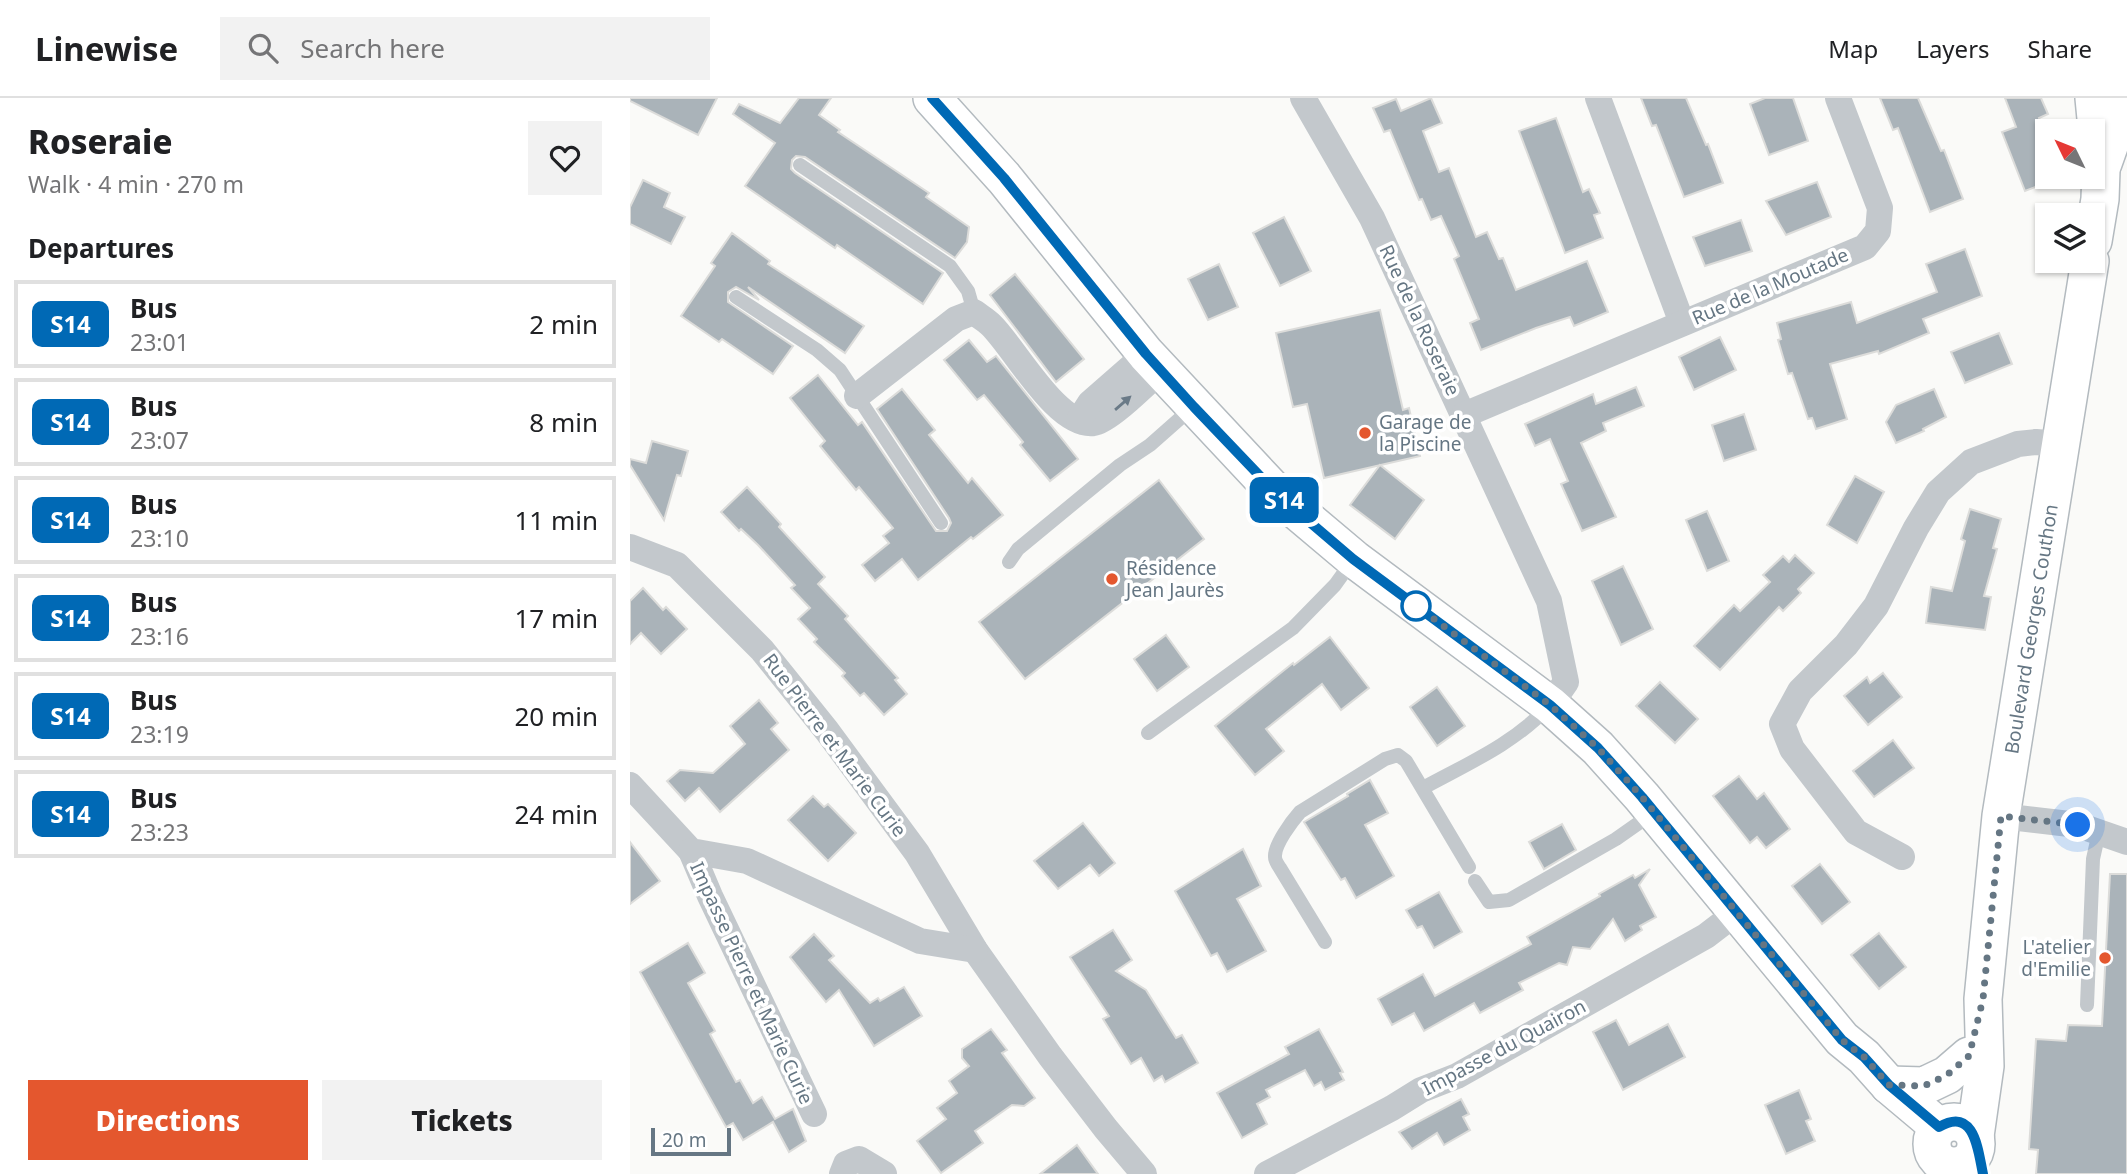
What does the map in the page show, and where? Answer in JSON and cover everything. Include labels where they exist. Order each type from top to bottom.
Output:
[{"type":"main road","points":[[932,98],[1004,178],[1154,362],[1278,495],[1353,559],[1550,705],[1598,748],[1842,1040],[1864,1057],[1889,1085],[1957,1148]]},
{"type":"main road","points":[[2094,98],[2096,119]]},
{"type":"main road","points":[[2105,158],[2126,98]]},
{"type":"main road","name":"Boulevard Georges Couthon","points":[[1957,1148],[1985,1066],[1983,999],[2001,816],[2088,273]]},
{"type":"main road","name":"Boulevard Georges Couthon","points":[[1957,1148],[1969,1056],[1983,999]]},
{"type":"main road","points":[[1842,1040],[1855,1066],[1878,1098],[1904,1123],[1957,1148]]},
{"type":"main road","points":[[1889,1085],[1924,1086],[1947,1075],[1969,1056]]},
{"type":"street","name":"Rue de la Roseraie","points":[[1303,98],[1372,218],[1549,601],[1566,682],[1550,705]]},
{"type":"street","name":"Rue de la Moutade","points":[[1598,98],[1682,323]]},
{"type":"street","name":"Rue de la Moutade","points":[[1464,415],[1865,247],[1878,231],[1880,208],[1838,98]]},
{"type":"street","points":[[857,396],[956,320],[974,312],[991,325],[1060,412],[1079,420],[1090,402],[1154,362]]},
{"type":"street","points":[[1902,857],[1856,832],[1792,749],[1782,723],[1800,691],[1846,645],[1876,606],[1916,528],[1938,492],[1971,462],[2018,444],[2060,444]]},
{"type":"street","name":"Rue Pierre et Marie Curie","points":[[630,547],[677,565],[762,650],[827,730],[917,853],[975,950],[1075,1089],[1144,1174]]},
{"type":"street","points":[[630,785],[691,851],[747,861],[920,941],[975,950]]},
{"type":"street","points":[[2001,816],[2078,825],[2127,842]]},
{"type":"street","name":"Impasse Pierre et Marie Curie","points":[[691,851],[814,1114]]},
{"type":"street","name":"Impasse du Quairon","points":[[1267,1174],[1421,1090],[1457,1076],[1706,936],[1736,913]]},
{"type":"street","points":[[842,1174],[846,1164],[859,1159],[884,1174]]},
{"type":"lane","points":[[800,165],[950,266],[968,290],[974,312]]},
{"type":"lane","points":[[736,297],[817,350],[840,370],[941,523]]},
{"type":"lane","points":[[1009,562],[1018,549],[1194,407]]},
{"type":"lane","points":[[1148,733],[1293,628],[1335,585],[1353,559]]},
{"type":"lane","points":[[1423,788],[1516,736],[1550,705]]},
{"type":"lane","points":[[1325,942],[1275,858],[1290,824],[1300,812],[1385,759],[1398,755],[1406,761],[1469,867]]},
{"type":"lane","points":[[1475,881],[1489,902],[1509,900],[1616,839],[1654,813]]},
{"type":"lane","points":[[2087,1005],[2093,859],[2099,832]]},
{"type":"building","points":[[630,98],[717,98],[698,135],[630,101]]},
{"type":"building","points":[[799,98],[831,98],[819,115],[840,130],[838,132],[929,193],[926,197],[969,227],[967,242],[955,258],[805,157],[796,156],[792,160],[791,169],[795,173],[943,273],[923,304],[745,186],[775,143],[733,114],[739,104],[780,123]]},
{"type":"building","points":[[1431,98],[1442,123],[1423,131],[1439,172],[1449,168],[1476,237],[1487,232],[1499,259],[1503,258],[1516,290],[1587,261],[1608,312],[1574,326],[1570,317],[1481,350],[1470,323],[1479,319],[1454,259],[1459,256],[1441,216],[1431,220],[1422,199],[1419,200],[1390,130],[1384,132],[1373,108],[1396,99],[1401,111]]},
{"type":"building","points":[[1641,98],[1686,98],[1723,183],[1684,197],[1656,125],[1652,126]]},
{"type":"building","points":[[1765,98],[1793,98],[1808,141],[1769,155],[1750,104]]},
{"type":"building","points":[[1880,98],[1918,98],[1941,151],[1944,150],[1963,199],[1930,212],[1898,128],[1893,130]]},
{"type":"building","points":[[2005,98],[2041,98],[2048,114],[2035,119],[2035,187],[2025,191],[2002,132],[2016,127]]},
{"type":"building","points":[[1556,118],[1583,192],[1589,189],[1600,213],[1594,215],[1603,238],[1565,253],[1519,131]]},
{"type":"building","points":[[643,180],[670,193],[664,207],[685,217],[671,244],[630,224],[630,207]]},
{"type":"building","points":[[1817,182],[1831,217],[1786,235],[1766,201]]},
{"type":"building","points":[[1284,217],[1311,271],[1280,286],[1253,233]]},
{"type":"building","points":[[1741,220],[1752,251],[1705,266],[1693,237]]},
{"type":"building","points":[[732,233],[770,261],[768,264],[864,326],[845,353],[748,287],[759,300],[736,287],[728,292],[728,302],[793,346],[773,374],[722,339],[719,342],[681,316],[715,266],[711,263]]},
{"type":"building","points":[[1965,249],[1982,296],[1923,319],[1929,333],[1879,354],[1878,351],[1830,364],[1847,419],[1816,429],[1812,418],[1808,419],[1792,373],[1788,374],[1778,340],[1781,339],[1777,323],[1851,302],[1857,323],[1937,292],[1926,264]]},
{"type":"building","points":[[1219,264],[1238,307],[1208,320],[1188,279]]},
{"type":"building","points":[[1015,274],[1084,359],[1056,382],[990,295]]},
{"type":"building","points":[[1380,310],[1403,410],[1409,408],[1420,456],[1324,478],[1307,404],[1293,407],[1276,333]]},
{"type":"building","points":[[1999,333],[2012,364],[1965,383],[1951,352]]},
{"type":"building","points":[[1720,337],[1736,370],[1694,390],[1679,357]]},
{"type":"building","points":[[969,340],[987,362],[996,356],[1078,459],[1050,481],[1020,445],[1023,442],[984,395],[977,400],[944,360]]},
{"type":"building","points":[[818,375],[858,425],[862,422],[936,531],[947,531],[951,523],[949,518],[877,409],[902,389],[935,430],[929,435],[968,483],[972,478],[1003,515],[918,580],[902,559],[875,581],[862,565],[889,543],[883,536],[893,528],[859,487],[856,490],[820,446],[825,441],[790,398]]},
{"type":"building","points":[[1636,387],[1644,406],[1603,423],[1606,431],[1581,443],[1616,517],[1582,531],[1561,484],[1568,481],[1550,439],[1535,446],[1525,424],[1593,394],[1596,404]]},
{"type":"building","points":[[1934,389],[1946,417],[1923,429],[1924,431],[1896,443],[1886,422],[1896,405]]},
{"type":"building","points":[[1744,414],[1756,450],[1724,461],[1712,425]]},
{"type":"building","points":[[652,441],[688,451],[681,476],[677,475],[664,520],[630,465],[630,459],[646,463]]},
{"type":"building","points":[[1380,465],[1424,500],[1395,539],[1350,505]]},
{"type":"building","points":[[1855,476],[1884,492],[1857,543],[1827,525]]},
{"type":"building","name":"Résidence Jean Jaurès","points":[[1159,480],[1204,539],[1025,679],[979,622]]},
{"type":"building","points":[[747,487],[825,577],[818,584],[848,616],[845,619],[898,678],[895,680],[907,694],[884,715],[864,693],[860,696],[842,676],[845,673],[814,642],[817,639],[798,619],[810,608],[791,588],[795,585],[758,545],[741,529],[739,531],[721,512]]},
{"type":"building","points":[[1970,509],[2001,519],[1993,548],[1997,549],[1984,596],[1991,597],[1985,630],[1926,623],[1931,587],[1952,591],[1965,541],[1961,539]]},
{"type":"building","points":[[1707,511],[1729,561],[1707,571],[1686,520]]},
{"type":"building","points":[[1795,555],[1814,573],[1798,589],[1801,593],[1783,611],[1779,607],[1720,670],[1694,646],[1734,605],[1740,611],[1770,582],[1763,575],[1783,556],[1789,562]]},
{"type":"building","points":[[1623,566],[1653,629],[1621,645],[1592,581]]},
{"type":"building","points":[[643,588],[663,610],[666,607],[687,629],[661,654],[641,633],[630,644],[630,601]]},
{"type":"building","points":[[1166,635],[1189,667],[1157,691],[1134,659]]},
{"type":"building","points":[[1330,637],[1369,688],[1341,710],[1322,684],[1266,729],[1284,751],[1255,775],[1215,726]]},
{"type":"building","points":[[1883,673],[1902,697],[1868,725],[1844,696],[1867,677],[1870,683]]},
{"type":"building","points":[[1660,682],[1698,719],[1675,743],[1636,706]]},
{"type":"building","points":[[1437,687],[1465,726],[1437,746],[1410,707]]},
{"type":"building","points":[[759,700],[778,723],[771,729],[789,750],[720,812],[699,788],[685,801],[667,781],[680,770],[713,773],[745,744],[730,726]]},
{"type":"building","points":[[1893,740],[1914,768],[1874,797],[1853,771]]},
{"type":"building","points":[[1739,776],[1757,799],[1764,793],[1790,829],[1766,848],[1757,837],[1750,843],[1713,796]]},
{"type":"building","points":[[1370,780],[1388,813],[1365,825],[1394,876],[1356,898],[1345,878],[1341,880],[1304,822]]},
{"type":"building","points":[[813,796],[824,807],[828,804],[856,833],[828,861],[788,820]]},
{"type":"building","points":[[1083,823],[1115,863],[1099,876],[1090,865],[1058,889],[1034,861]]},
{"type":"building","points":[[1562,824],[1576,850],[1544,869],[1529,842]]},
{"type":"building","points":[[630,842],[660,881],[630,904]]},
{"type":"building","points":[[1243,849],[1261,886],[1237,899],[1266,951],[1227,972],[1217,953],[1211,956],[1175,891]]},
{"type":"building","points":[[1820,864],[1850,902],[1822,924],[1792,886]]},
{"type":"building","points":[[1650,869],[1639,885],[1656,917],[1640,926],[1642,930],[1625,941],[1613,919],[1590,949],[1573,947],[1567,965],[1559,963],[1519,983],[1523,990],[1480,1013],[1474,1003],[1424,1031],[1414,1013],[1392,1025],[1378,999],[1423,974],[1435,996],[1531,944],[1527,937],[1600,896],[1599,894]]},
{"type":"building","points":[[2110,874],[2127,874],[2127,1174],[2036,1174],[2038,1150],[2029,1149],[2036,1039],[2066,1041],[2068,1025],[2102,1026]]},
{"type":"building","points":[[1439,892],[1462,932],[1434,948],[1422,926],[1417,928],[1406,910]]},
{"type":"building","points":[[1113,930],[1132,960],[1116,971],[1146,990],[1176,1038],[1182,1035],[1198,1063],[1165,1082],[1162,1076],[1154,1081],[1141,1058],[1131,1064],[1103,1019],[1109,1016],[1070,957]]},
{"type":"building","points":[[1879,933],[1906,967],[1879,989],[1851,955]]},
{"type":"building","points":[[814,934],[834,956],[829,960],[870,1003],[878,998],[880,1001],[904,987],[922,1016],[874,1046],[839,990],[826,1002],[790,957]]},
{"type":"building","points":[[688,943],[705,973],[688,983],[715,1031],[710,1034],[736,1082],[740,1080],[753,1103],[762,1097],[775,1119],[793,1109],[806,1141],[789,1152],[773,1122],[743,1140],[733,1123],[726,1127],[640,972]]},
{"type":"building","points":[[1616,1020],[1629,1045],[1668,1024],[1685,1057],[1623,1090],[1593,1032]]},
{"type":"building","points":[[991,1029],[1007,1050],[1002,1053],[1035,1098],[1024,1106],[1012,1105],[975,1131],[983,1143],[941,1173],[917,1141],[946,1119],[937,1108],[957,1093],[949,1081],[969,1066],[962,1058],[962,1049]]},
{"type":"building","points":[[1319,1029],[1343,1072],[1340,1073],[1344,1080],[1325,1090],[1321,1082],[1314,1086],[1305,1070],[1266,1090],[1270,1097],[1257,1104],[1267,1124],[1242,1138],[1217,1093],[1289,1054],[1285,1047]]},
{"type":"building","points":[[1799,1090],[1811,1119],[1806,1121],[1815,1141],[1786,1154],[1765,1105]]},
{"type":"building","points":[[1461,1099],[1469,1114],[1463,1117],[1470,1130],[1444,1145],[1437,1133],[1412,1149],[1399,1132]]},
{"type":"building","points":[[1077,1145],[1098,1174],[1040,1174]]},
{"type":"bus line","name":"S14","points":[[932,98],[1004,178],[1146,354],[1278,495],[1353,559],[1550,705],[1598,748],[1642,797],[1842,1040],[1864,1057],[1889,1085],[1939,1127],[1958,1122],[1968,1126],[1975,1136],[1983,1174]]},
{"type":"place","name":"Garage de la Piscine","points":[[1365,433]]},
{"type":"place","name":"Résidence Jean Jaurès","points":[[1112,579]]},
{"type":"place","name":"L'atelier d'Emilie","points":[[2105,958]]},
{"type":"route","points":[[1416,606],[1410,601],[1550,705],[1598,748],[1642,797],[1842,1040],[1864,1057],[1889,1085],[1924,1086],[1947,1075],[1969,1056],[1983,999],[2001,816],[2078,825]]}]
